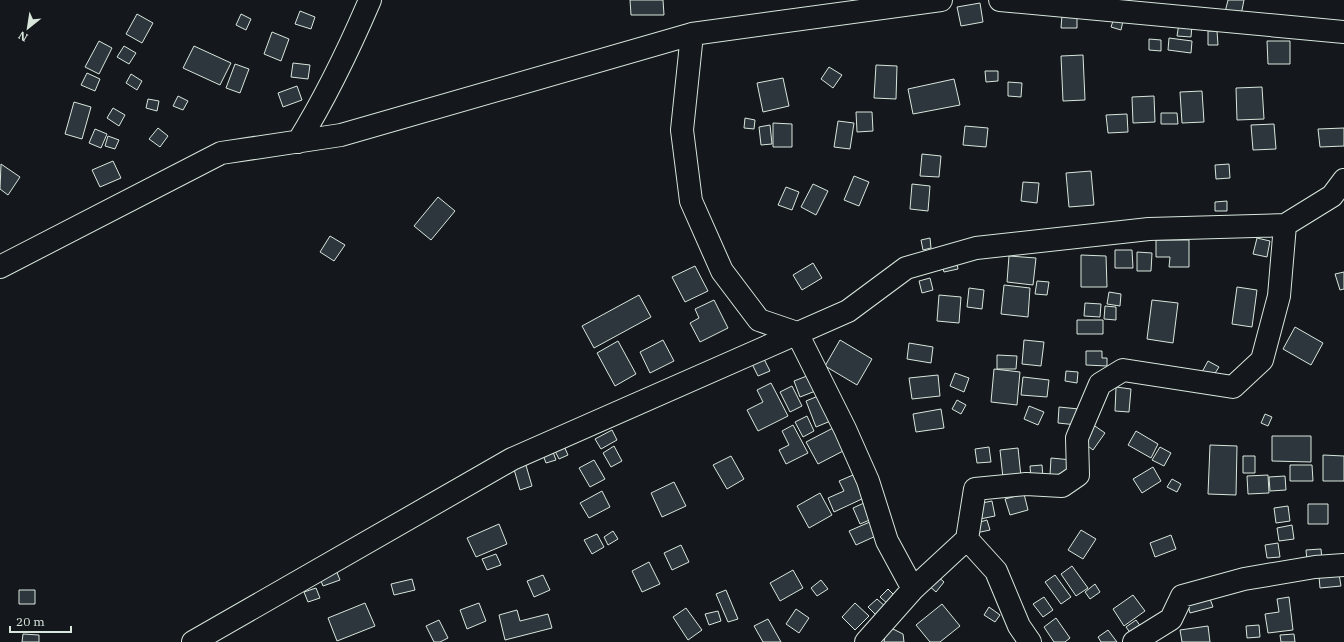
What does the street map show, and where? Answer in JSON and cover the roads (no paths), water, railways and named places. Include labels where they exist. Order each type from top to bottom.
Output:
[{"type":"street","points":[[298,142],[319,107],[350,45],[370,0]]},
{"type":"street","points":[[0,267],[221,153],[341,135],[692,34],[941,0]]},
{"type":"street","points":[[1000,0],[1344,32]]},
{"type":"street","points":[[692,34],[682,130],[691,201],[722,271],[759,320],[797,333],[845,429],[868,481],[887,541],[913,588]]},
{"type":"street","points":[[193,642],[512,459],[848,311],[906,268],[976,248],[1149,229],[1285,225],[1332,196],[1344,180]]},
{"type":"street","points":[[866,642],[913,588],[967,538],[974,489],[1026,484],[1062,486],[1078,475],[1077,438],[1100,384],[1123,370],[1232,387],[1262,360],[1279,296],[1285,225]]},
{"type":"street","points":[[967,538],[996,571],[1019,626],[1030,642]]},
{"type":"street","points":[[1134,642],[1171,619],[1182,596],[1244,579],[1315,567],[1344,565]]}]
